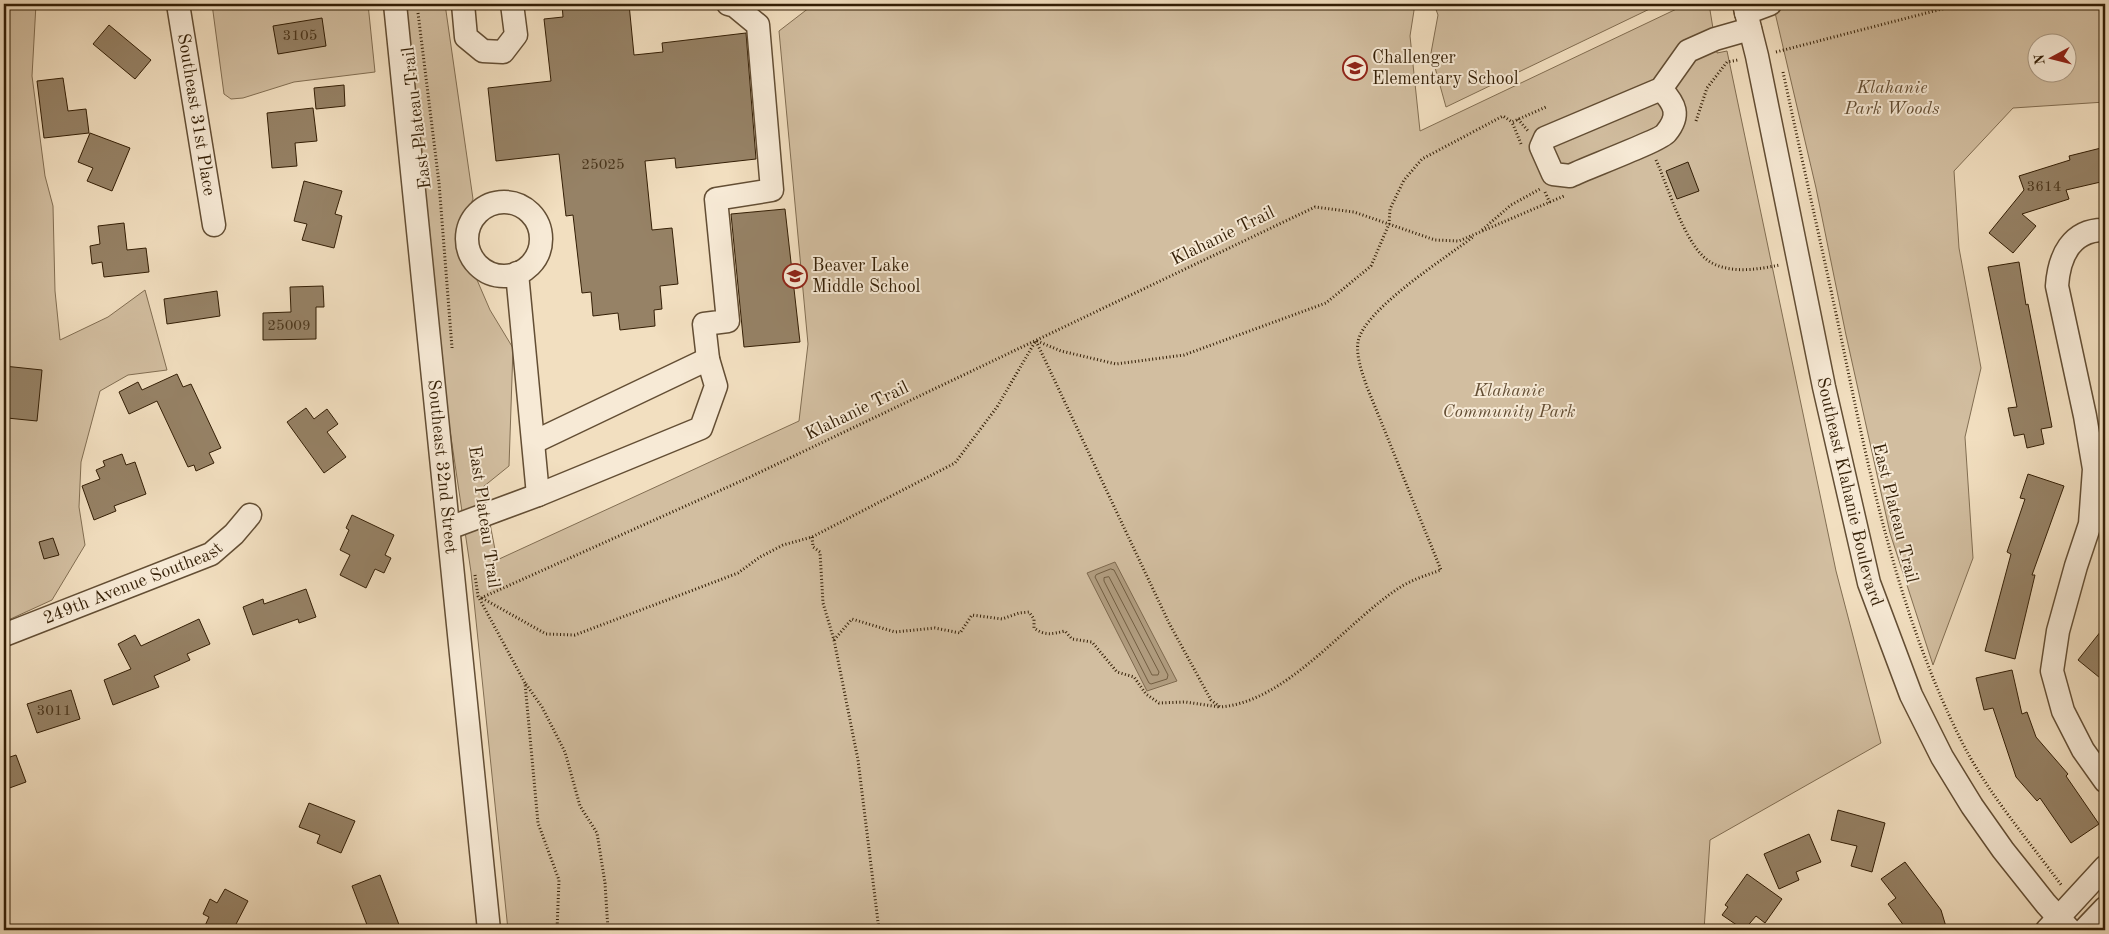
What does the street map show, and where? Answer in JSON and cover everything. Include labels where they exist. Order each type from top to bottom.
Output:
[{"type":"street","name":"Southeast 31st Place","points":[[178,4],[214,225]]},
{"type":"street","name":"Southeast 32nd Street","points":[[395,4],[489,930]]},
{"type":"street","points":[[463,4],[466,38],[483,51],[503,52],[516,35],[512,4]]},
{"type":"street","points":[[449,528],[538,495],[701,428],[716,386],[708,359],[704,324],[728,321],[716,199],[772,190],[758,25],[735,6],[728,4]]},
{"type":"street","points":[[1661,89],[1673,102],[1675,117],[1666,134],[1570,176],[1553,174],[1541,147],[1545,138],[1661,89],[1688,51],[1715,39],[1747,15],[1770,4]]},
{"type":"street","name":"Southeast Klahanie Boulevard","points":[[1747,15],[1768,54],[1799,263],[1824,387],[1869,583],[1905,679],[1942,757],[1972,806],[2058,927]]},
{"type":"street","points":[[2105,230],[2084,233],[2071,242],[2063,254],[2058,269],[2057,286],[2085,416],[2094,469],[2098,528],[2063,612],[2053,657],[2052,671],[2063,711],[2083,750],[2105,781]]},
{"type":"street","points":[[517,273],[538,495]]},
{"type":"street","points":[[534,442],[708,359]]},
{"type":"street","name":"249th Avenue Southeast","points":[[4,635],[211,554],[234,534],[250,515]]},
{"type":"street","points":[[2058,927],[2074,902],[2105,867]]},
{"type":"street","points":[[2084,930],[2105,908]]},
{"type":"path","name":"East Plateau Trail","points":[[417,4],[439,183],[452,351]]},
{"type":"path","points":[[1694,126],[1707,88],[1726,62],[1768,54],[1961,4]]},
{"type":"path","points":[[1768,54],[1780,61]]},
{"type":"path","name":"East Plateau Trail","points":[[1782,70],[1869,471],[1907,610],[1926,664],[1959,737],[1993,794],[2074,902]]},
{"type":"path","points":[[1036,341],[1061,351],[1116,364],[1184,355],[1326,303],[1370,266],[1389,224],[1390,209],[1404,180],[1422,159],[1503,116],[1512,122]]},
{"type":"path","points":[[1518,119],[1532,135]]},
{"type":"path","points":[[1648,159],[1655,157],[1689,236],[1699,252],[1712,263],[1734,269],[1752,270],[1799,263]]},
{"type":"path","points":[[834,640],[852,619],[895,632],[935,628],[960,633],[972,615],[1002,619],[1019,613],[1029,612],[1034,619],[1034,628],[1041,633],[1049,635],[1065,631],[1072,639],[1092,642],[1117,672],[1134,677],[1146,694],[1159,703],[1185,702],[1220,707],[1236,706],[1279,686],[1400,587],[1441,570],[1359,365],[1358,341],[1368,322],[1386,303],[1479,233],[1511,205],[1542,188]]},
{"type":"path","name":"Klahanie Trail","points":[[481,598],[750,477],[1315,207],[1354,212],[1435,240],[1459,241],[1568,195]]},
{"type":"path","points":[[481,598],[546,634],[575,634],[738,573],[760,557],[784,545],[812,537],[955,463],[997,407],[1036,341]]},
{"type":"path","points":[[1036,341],[1169,623],[1211,700],[1220,707]]},
{"type":"path","points":[[812,537],[813,548],[820,552],[824,603],[834,640],[858,760],[879,930]]},
{"type":"path","name":"East Plateau Trail","points":[[474,570],[478,596],[481,598],[525,683],[538,823],[559,880],[557,930]]},
{"type":"path","points":[[525,683],[542,707],[565,752],[580,806],[597,833],[605,883],[608,930]]},
{"type":"green space","points":[[4,4],[36,4],[32,76],[45,176],[53,206],[55,291],[60,340],[108,317],[145,290],[167,370],[128,375],[100,391],[81,462],[79,507],[85,545],[52,600],[4,622]]},
{"type":"green space","points":[[212,4],[368,4],[375,72],[294,82],[243,98],[231,99],[224,94]]},
{"type":"green space","name":"Klahanie Community Park","points":[[405,4],[445,4],[473,199],[460,229],[471,266],[490,310],[513,348],[509,466],[483,487],[497,560],[799,421],[808,344],[779,31],[814,4],[1415,4],[1410,36],[1420,131],[1687,4],[1709,4],[1717,53],[1727,51],[1836,571],[1881,743],[1710,840],[1704,930],[508,930],[471,572],[444,390]]},
{"type":"green space","points":[[1434,4],[1660,4],[1446,107],[1431,53],[1438,15]]},
{"type":"green space","name":"Klahanie Park Woods","points":[[1773,4],[2105,4],[2105,102],[2013,108],[1954,171],[1959,248],[1981,368],[1965,437],[1973,558],[1933,665],[1890,533],[1816,188]]},
{"type":"water","points":[[1115,562],[1177,681],[1147,691],[1087,573]]},
{"type":"building","points":[[562,4],[629,4],[634,55],[663,52],[662,43],[746,33],[756,159],[676,168],[675,158],[645,161],[652,230],[672,228],[678,284],[660,286],[662,309],[654,310],[655,326],[620,330],[618,313],[593,316],[591,292],[582,293],[573,215],[566,216],[559,154],[496,161],[488,88],[551,81],[544,19],[563,17]]},
{"type":"building","points":[[322,18],[326,46],[278,54],[273,26]]},
{"type":"building","points":[[109,25],[151,60],[135,79],[93,44]]},
{"type":"building","points":[[63,78],[68,111],[86,109],[89,133],[44,138],[37,81]]},
{"type":"building","points":[[344,85],[345,106],[316,109],[314,88]]},
{"type":"building","points":[[313,108],[317,141],[295,143],[297,166],[272,168],[267,113]]},
{"type":"building","points":[[90,133],[130,148],[112,191],[87,181],[93,168],[78,162]]},
{"type":"building","points":[[2105,147],[2105,181],[2066,190],[2069,199],[2022,214],[2036,226],[2013,253],[1989,233],[2024,190],[2019,176],[2070,160],[2069,156]]},
{"type":"building","points":[[1688,162],[1699,191],[1677,199],[1666,171]]},
{"type":"building","points":[[304,181],[342,191],[335,214],[342,216],[334,248],[302,240],[307,224],[294,221]]},
{"type":"building","points":[[785,209],[800,342],[744,347],[731,214]]},
{"type":"building","points":[[124,223],[127,250],[146,248],[149,272],[104,277],[102,262],[92,264],[90,246],[100,244],[98,226]]},
{"type":"building","points":[[2019,262],[2026,305],[2028,304],[2052,427],[2041,429],[2044,444],[2027,448],[2024,434],[2014,436],[2008,408],[2017,407],[1988,267]]},
{"type":"building","points":[[323,286],[324,307],[316,307],[316,339],[263,340],[263,313],[291,312],[290,287]]},
{"type":"building","points":[[217,291],[220,316],[167,324],[164,299]]},
{"type":"building","points":[[4,366],[42,370],[37,421],[7,418],[7,411],[4,411]]},
{"type":"building","points":[[177,374],[183,387],[191,384],[221,448],[209,453],[214,463],[196,471],[194,465],[188,467],[157,401],[129,414],[119,392],[138,382],[142,390]]},
{"type":"building","points":[[306,408],[314,419],[327,409],[338,424],[327,432],[346,457],[324,473],[287,422]]},
{"type":"building","points":[[122,454],[126,465],[135,462],[146,494],[114,506],[116,511],[94,520],[82,486],[100,479],[96,470],[105,466],[103,461]]},
{"type":"building","points":[[2028,474],[2064,486],[2032,575],[2035,575],[2015,659],[1985,651],[2011,554],[2007,552],[2025,499],[2020,498]]},
{"type":"building","points":[[352,515],[394,535],[385,555],[391,558],[384,573],[375,569],[366,588],[340,575],[350,555],[340,550],[349,530],[346,528]]},
{"type":"building","points":[[53,538],[59,555],[44,559],[39,542]]},
{"type":"building","points":[[306,589],[316,617],[299,623],[298,619],[253,635],[243,607],[263,599],[264,604]]},
{"type":"building","points":[[199,619],[210,644],[187,654],[190,660],[154,676],[159,687],[113,705],[104,680],[131,669],[118,644],[135,635],[141,646]]},
{"type":"building","points":[[2105,626],[2105,682],[2078,660]]},
{"type":"building","points":[[2012,670],[2022,714],[2027,712],[2036,737],[2068,774],[2066,776],[2099,824],[2071,843],[2040,798],[2037,801],[2016,777],[1993,708],[1984,710],[1976,678]]},
{"type":"building","points":[[71,690],[80,719],[37,733],[27,704]]},
{"type":"building","points":[[16,755],[26,782],[4,790],[4,759]]},
{"type":"building","points":[[309,803],[355,821],[341,853],[317,843],[320,835],[299,827]]},
{"type":"building","points":[[1838,810],[1885,823],[1872,872],[1851,866],[1857,846],[1831,840]]},
{"type":"building","points":[[1809,834],[1821,862],[1796,872],[1799,880],[1779,889],[1764,854]]},
{"type":"building","points":[[1905,862],[1941,910],[1947,930],[1907,930],[1888,904],[1896,898],[1881,879]]},
{"type":"building","points":[[1747,874],[1782,899],[1765,923],[1756,916],[1744,930],[1722,915],[1728,907],[1725,905]]},
{"type":"building","points":[[380,875],[401,930],[369,930],[352,886]]},
{"type":"building","points":[[225,889],[248,901],[233,930],[203,930],[209,917],[203,914],[210,899],[217,903]]},
{"type":"place","name":"Challenger Elementary School","points":[[1355,68]]},
{"type":"place","name":"Beaver Lake Middle School","points":[[795,276]]}]
